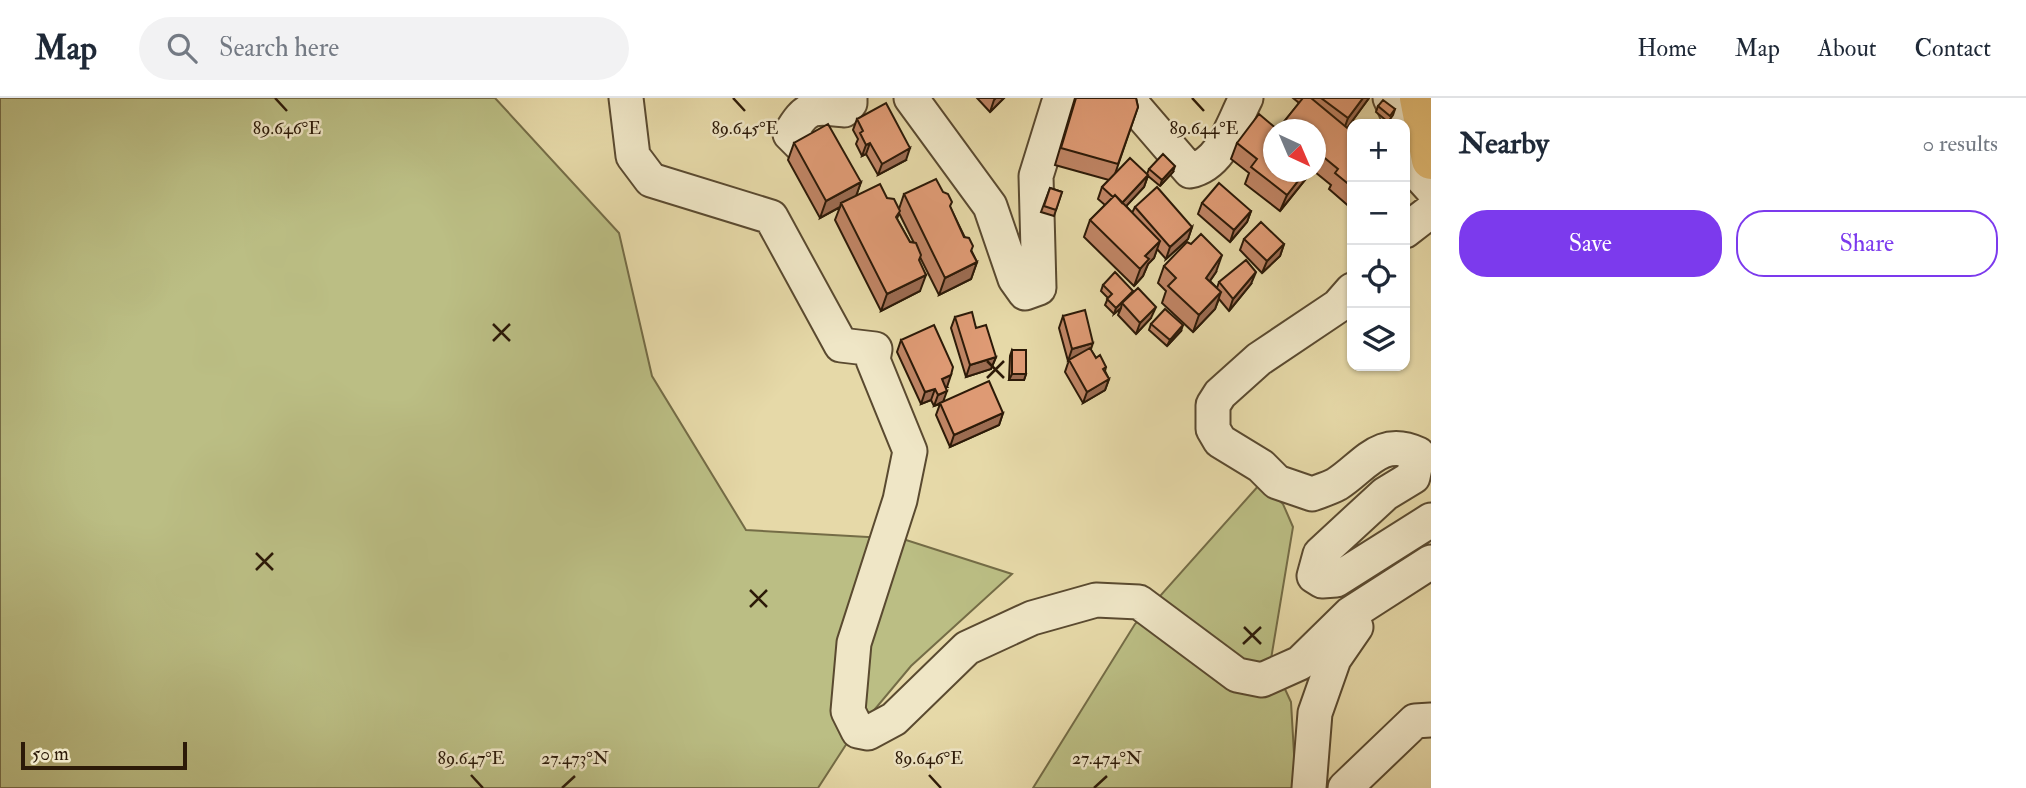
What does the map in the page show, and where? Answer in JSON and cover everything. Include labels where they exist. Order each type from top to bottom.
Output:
[{"type":"main road","points":[[1419,98],[1431,160],[1431,180]]},
{"type":"street","points":[[626,98],[633,156],[651,180],[771,217],[841,345],[875,349],[873,360],[910,451],[901,500],[855,643],[848,711],[858,731],[868,733],[894,719],[967,648],[1032,618],[1096,600],[1139,602],[1237,675],[1262,680],[1300,663],[1350,614],[1431,562]]},
{"type":"street","points":[[801,145],[790,134],[801,116],[816,107],[844,110],[850,103],[850,98]]},
{"type":"street","points":[[911,98],[990,206],[1015,279],[1026,293],[1039,288],[1036,176],[1058,105],[1065,98]]},
{"type":"street","points":[[1127,98],[1190,171],[1203,168],[1220,152],[1245,98]]},
{"type":"street","points":[[1390,98],[1398,119]]},
{"type":"street","points":[[1410,162],[1431,188]]},
{"type":"street","points":[[1410,227],[1431,211]]},
{"type":"street","points":[[1347,296],[1338,306],[1259,359],[1220,394],[1213,405],[1213,429],[1220,441],[1261,466],[1277,482],[1312,494],[1337,485],[1377,452],[1425,450],[1413,477],[1385,494],[1320,554],[1314,576],[1322,581],[1336,580],[1431,520]]},
{"type":"street","points":[[1309,788],[1315,713],[1334,659],[1378,597]]},
{"type":"street","points":[[1345,788],[1415,721],[1431,720]]},
{"type":"green space","points":[[0,98],[495,98],[619,233],[652,376],[746,530],[903,539],[1012,574],[911,666],[849,740],[818,788],[0,788]]},
{"type":"green space","points":[[1260,484],[1283,504],[1293,527],[1271,659],[1291,702],[1296,788],[1033,788],[1135,624]]},
{"type":"building","points":[[1076,98],[1136,98],[1138,107],[1118,164],[1061,148]]},
{"type":"building","points":[[1303,98],[1311,98],[1347,128],[1347,183],[1335,173],[1338,169],[1326,159],[1326,119],[1286,119]]},
{"type":"building","points":[[1321,98],[1363,98],[1348,118]]},
{"type":"building","points":[[1383,100],[1395,109],[1390,116],[1378,106]]},
{"type":"building","points":[[886,103],[910,148],[882,164],[870,143],[866,145],[857,119]]},
{"type":"building","points":[[1259,114],[1265,119],[1263,176],[1251,167],[1257,159],[1237,143]]},
{"type":"building","points":[[828,124],[861,182],[826,201],[794,143]]},
{"type":"building","points":[[1163,154],[1175,166],[1162,180],[1149,169]]},
{"type":"building","points":[[1130,158],[1148,175],[1122,203],[1102,187]]},
{"type":"building","points":[[936,179],[952,202],[950,206],[964,237],[969,238],[973,246],[971,251],[977,262],[945,278],[904,194]]},
{"type":"building","points":[[1270,182],[1297,182],[1287,195]]},
{"type":"building","points":[[1219,183],[1251,211],[1234,230],[1202,203]]},
{"type":"building","points":[[880,184],[887,198],[894,199],[900,211],[896,217],[910,242],[916,243],[921,255],[919,260],[926,275],[887,294],[841,203]]},
{"type":"building","points":[[1157,187],[1192,227],[1170,247],[1135,207]]},
{"type":"building","points":[[1050,188],[1062,192],[1056,210],[1044,206]]},
{"type":"building","points":[[1115,195],[1160,241],[1145,256],[1149,259],[1140,269],[1090,220]]},
{"type":"building","points":[[1261,222],[1284,244],[1267,261],[1244,239]]},
{"type":"building","points":[[1201,234],[1222,255],[1206,278],[1221,292],[1199,315],[1168,286],[1176,278],[1164,266],[1187,242],[1191,244]]},
{"type":"building","points":[[1246,260],[1256,272],[1233,299],[1219,282]]},
{"type":"building","points":[[1115,272],[1133,291],[1116,308],[1107,299],[1112,294],[1103,285]]},
{"type":"building","points":[[1138,288],[1156,307],[1140,323],[1122,303]]},
{"type":"building","points":[[1165,309],[1183,325],[1170,340],[1151,324]]},
{"type":"building","points":[[1085,310],[1093,343],[1072,349],[1063,316]]},
{"type":"building","points":[[972,312],[976,328],[986,325],[996,357],[970,365],[955,317]]},
{"type":"building","points":[[934,325],[953,367],[951,375],[942,379],[947,391],[938,395],[935,389],[925,392],[901,340]]},
{"type":"building","points":[[1090,348],[1096,358],[1100,355],[1106,367],[1103,369],[1109,379],[1087,392],[1069,360]]},
{"type":"building","points":[[1012,350],[1026,350],[1026,374],[1012,374]]},
{"type":"building","points":[[989,381],[1003,413],[954,435],[940,403]]}]
